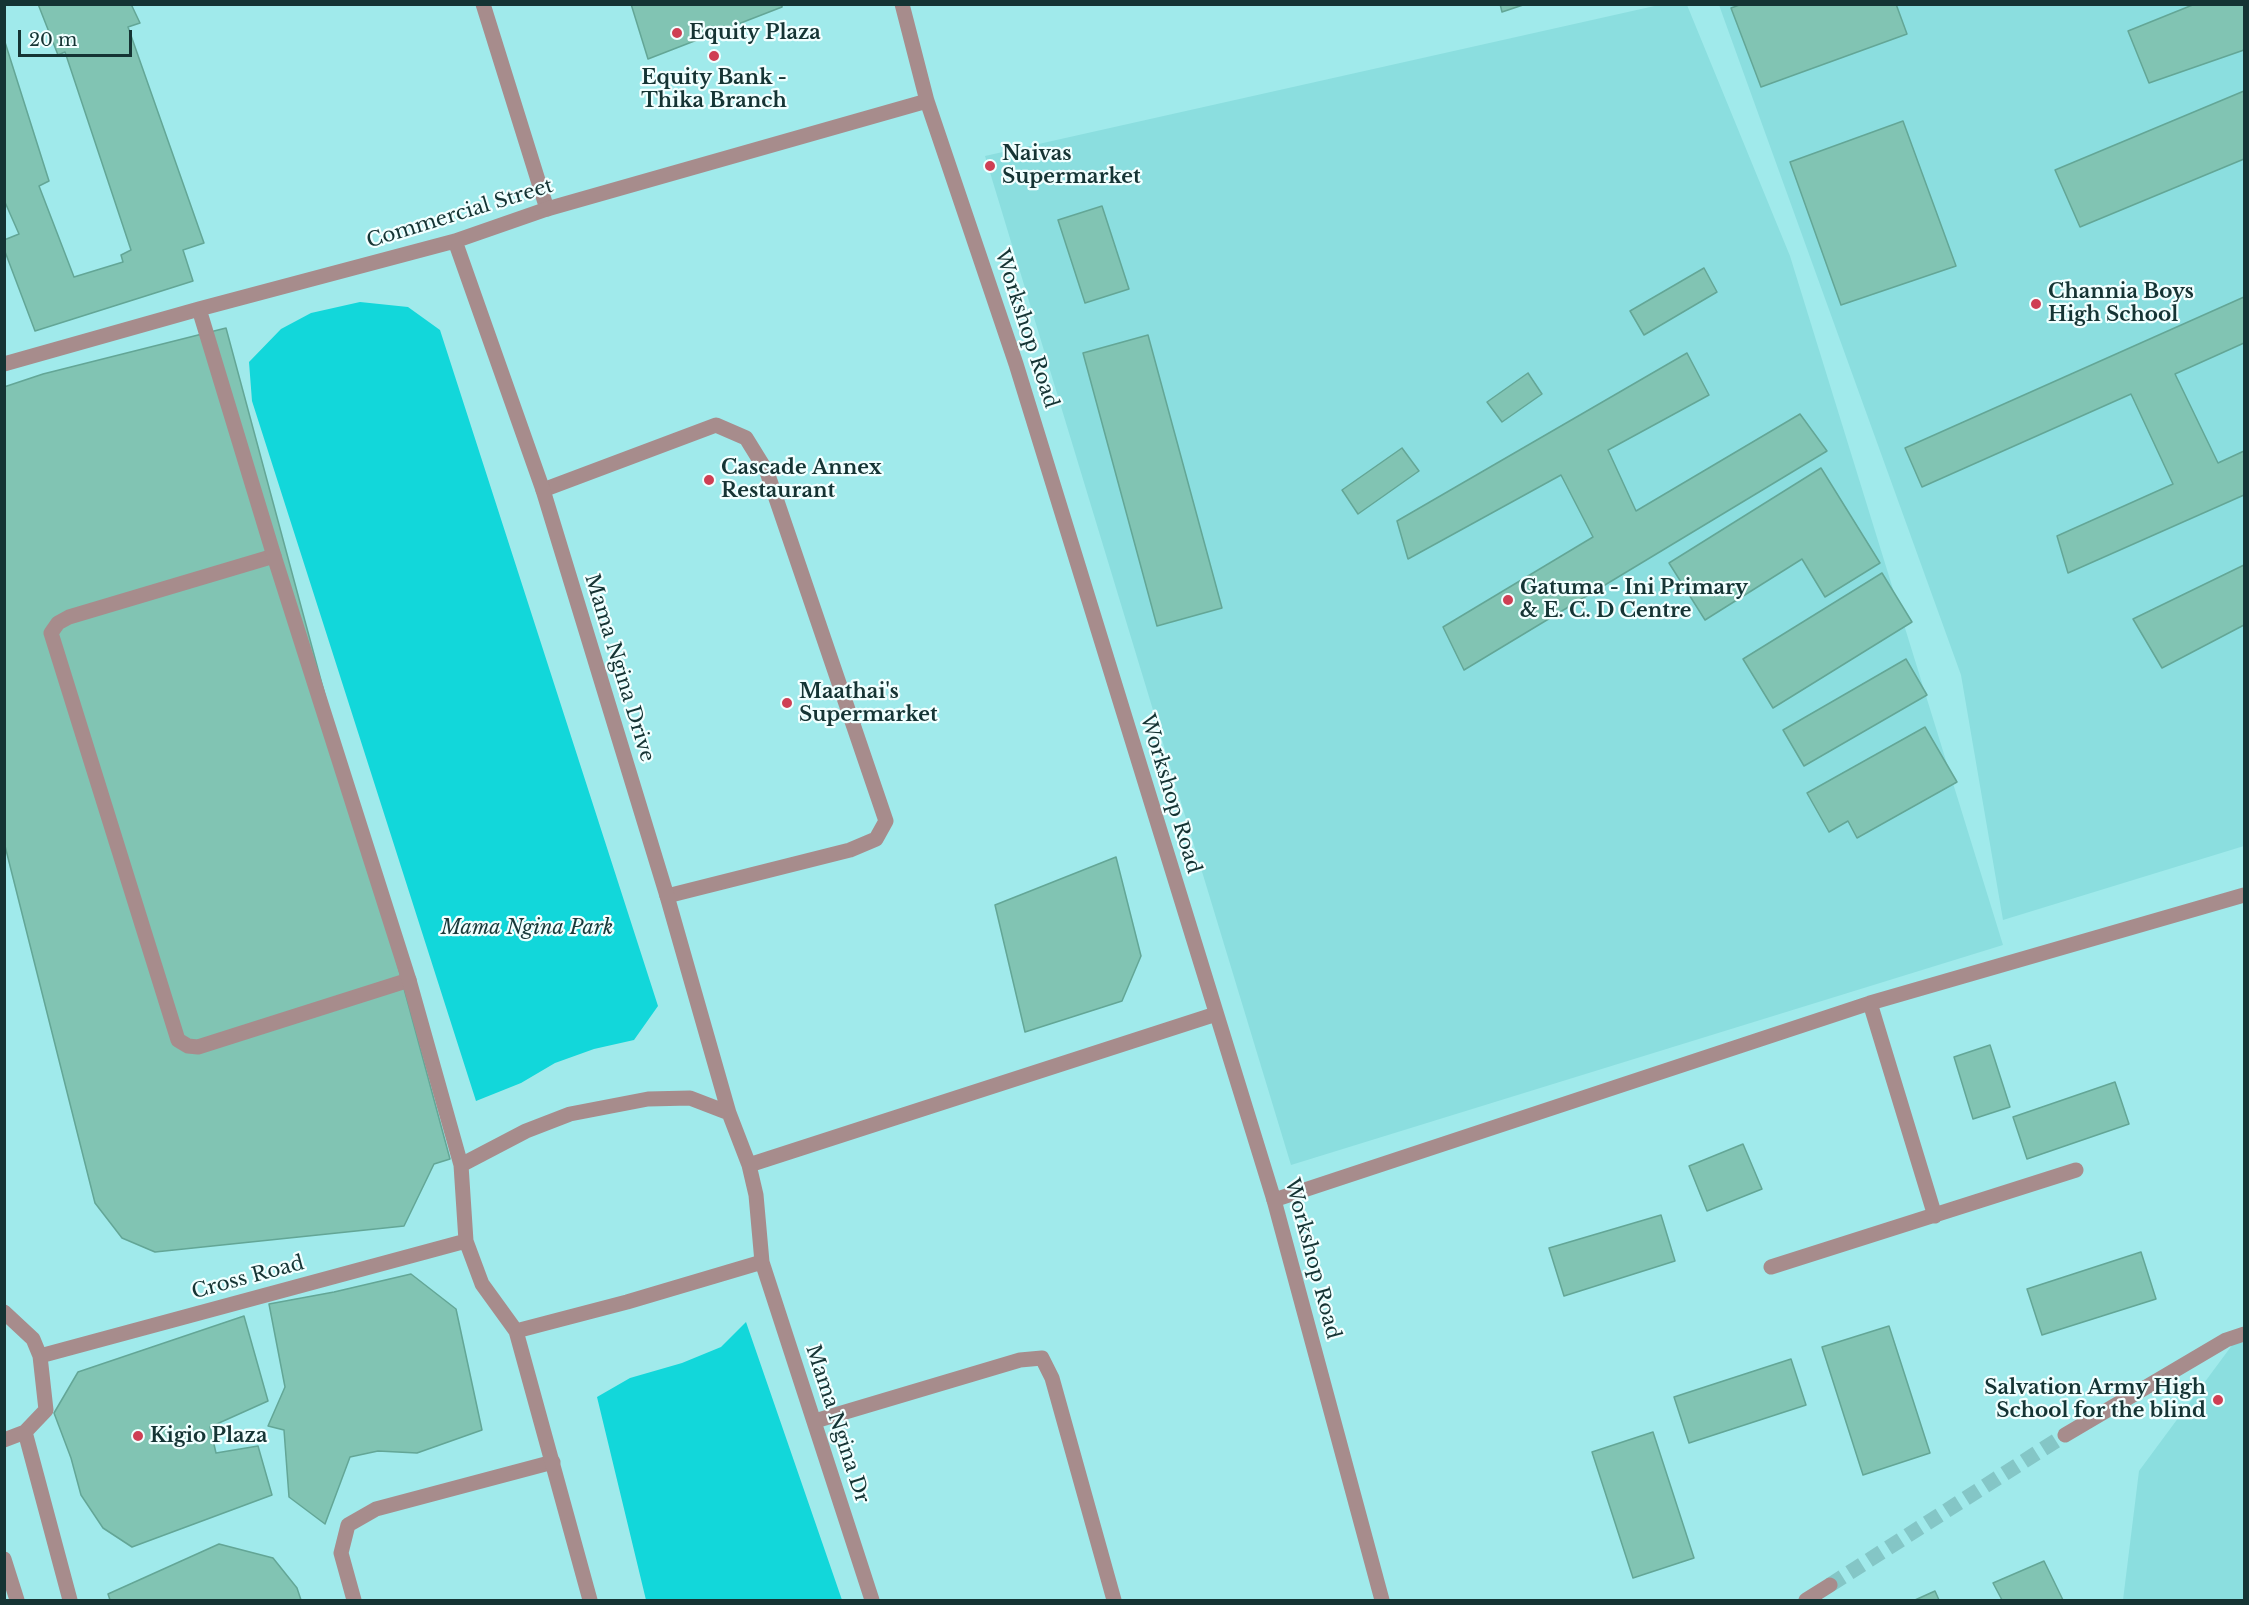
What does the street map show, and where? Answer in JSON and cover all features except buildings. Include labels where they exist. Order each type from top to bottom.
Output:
[{"type":"street","points":[[483,4],[548,209]]},
{"type":"street","name":"Workshop Road","points":[[902,4],[927,101],[1016,364],[1274,1200],[1382,1600]]},
{"type":"street","name":"Commercial Street","points":[[4,364],[455,241],[548,209],[927,101]]},
{"type":"street","name":"Mama Ngina Drive","points":[[455,241],[543,490],[667,896],[729,1113],[749,1166]]},
{"type":"street","points":[[199,309],[274,556],[410,980],[461,1165],[466,1241],[482,1284],[516,1332],[590,1600]]},
{"type":"street","points":[[543,490],[716,425],[746,438],[767,472],[886,821],[876,839],[850,850],[667,896]]},
{"type":"street","points":[[274,556],[69,617],[58,623],[51,633],[178,1040],[188,1046],[198,1047],[410,980]]},
{"type":"street","points":[[1274,1200],[1870,1003],[2244,895]]},
{"type":"street","points":[[1870,1003],[1935,1216]]},
{"type":"street","points":[[749,1166],[1216,1014]]},
{"type":"street","points":[[461,1165],[526,1131],[570,1114],[648,1099],[690,1098],[729,1113]]},
{"type":"street","name":"Mama Ngina Dr","points":[[749,1166],[756,1195],[762,1262],[872,1600]]},
{"type":"street","points":[[1771,1267],[2076,1170]]},
{"type":"street","name":"Cross Road","points":[[40,1356],[466,1241]]},
{"type":"street","points":[[516,1332],[762,1262]]},
{"type":"street","points":[[4,1312],[33,1339],[40,1356],[46,1410],[25,1432],[4,1440]]},
{"type":"street","points":[[2065,1435],[2226,1340],[2244,1334]]},
{"type":"street","points":[[815,1421],[1020,1360],[1042,1358],[1052,1378],[1114,1600]]},
{"type":"street","points":[[25,1432],[70,1600]]},
{"type":"street","points":[[354,1600],[341,1552],[348,1525],[376,1509],[553,1462]]},
{"type":"street","points":[[4,1559],[17,1600]]},
{"type":"street","points":[[1806,1600],[1830,1585]]},
{"type":"shaded area","name":"Gatuma - Ini Primary & E. C. D Centre","points":[[1659,5],[1687,5],[1790,256],[2003,945],[1291,1165],[985,156]]},
{"type":"shaded area","name":"Channia Boys High School","points":[[1719,5],[2244,5],[2244,846],[2003,920],[1961,675]]},
{"type":"shaded area","name":"Salvation Army High School for the blind","points":[[2244,1329],[2244,1600],[2123,1600],[2139,1471]]},
{"type":"green space","name":"Mama Ngina Park","points":[[360,302],[408,307],[440,330],[658,1006],[634,1040],[594,1049],[555,1063],[521,1083],[476,1101],[252,401],[249,362],[281,329],[311,313]]},
{"type":"green space","points":[[746,1322],[842,1600],[646,1600],[597,1397],[630,1378],[682,1363],[721,1347]]},
{"type":"tunnel","points":[[1830,1585],[2065,1435]]},
{"type":"place","name":"Equity Plaza","points":[[677,33]]},
{"type":"place","name":"Equity Bank - Thika Branch","points":[[714,56]]},
{"type":"place","name":"Naivas Supermarket","points":[[990,166]]},
{"type":"place","name":"Channia Boys High School","points":[[2036,304]]},
{"type":"place","name":"Cascade Annex Restaurant","points":[[709,480]]},
{"type":"place","name":"Gatuma - Ini Primary & E. C. D Centre","points":[[1508,600]]},
{"type":"place","name":"Maathai's Supermarket","points":[[787,703]]},
{"type":"place","name":"Salvation Army High School for the blind","points":[[2218,1400]]},
{"type":"place","name":"Kigio Plaza","points":[[138,1436]]}]
